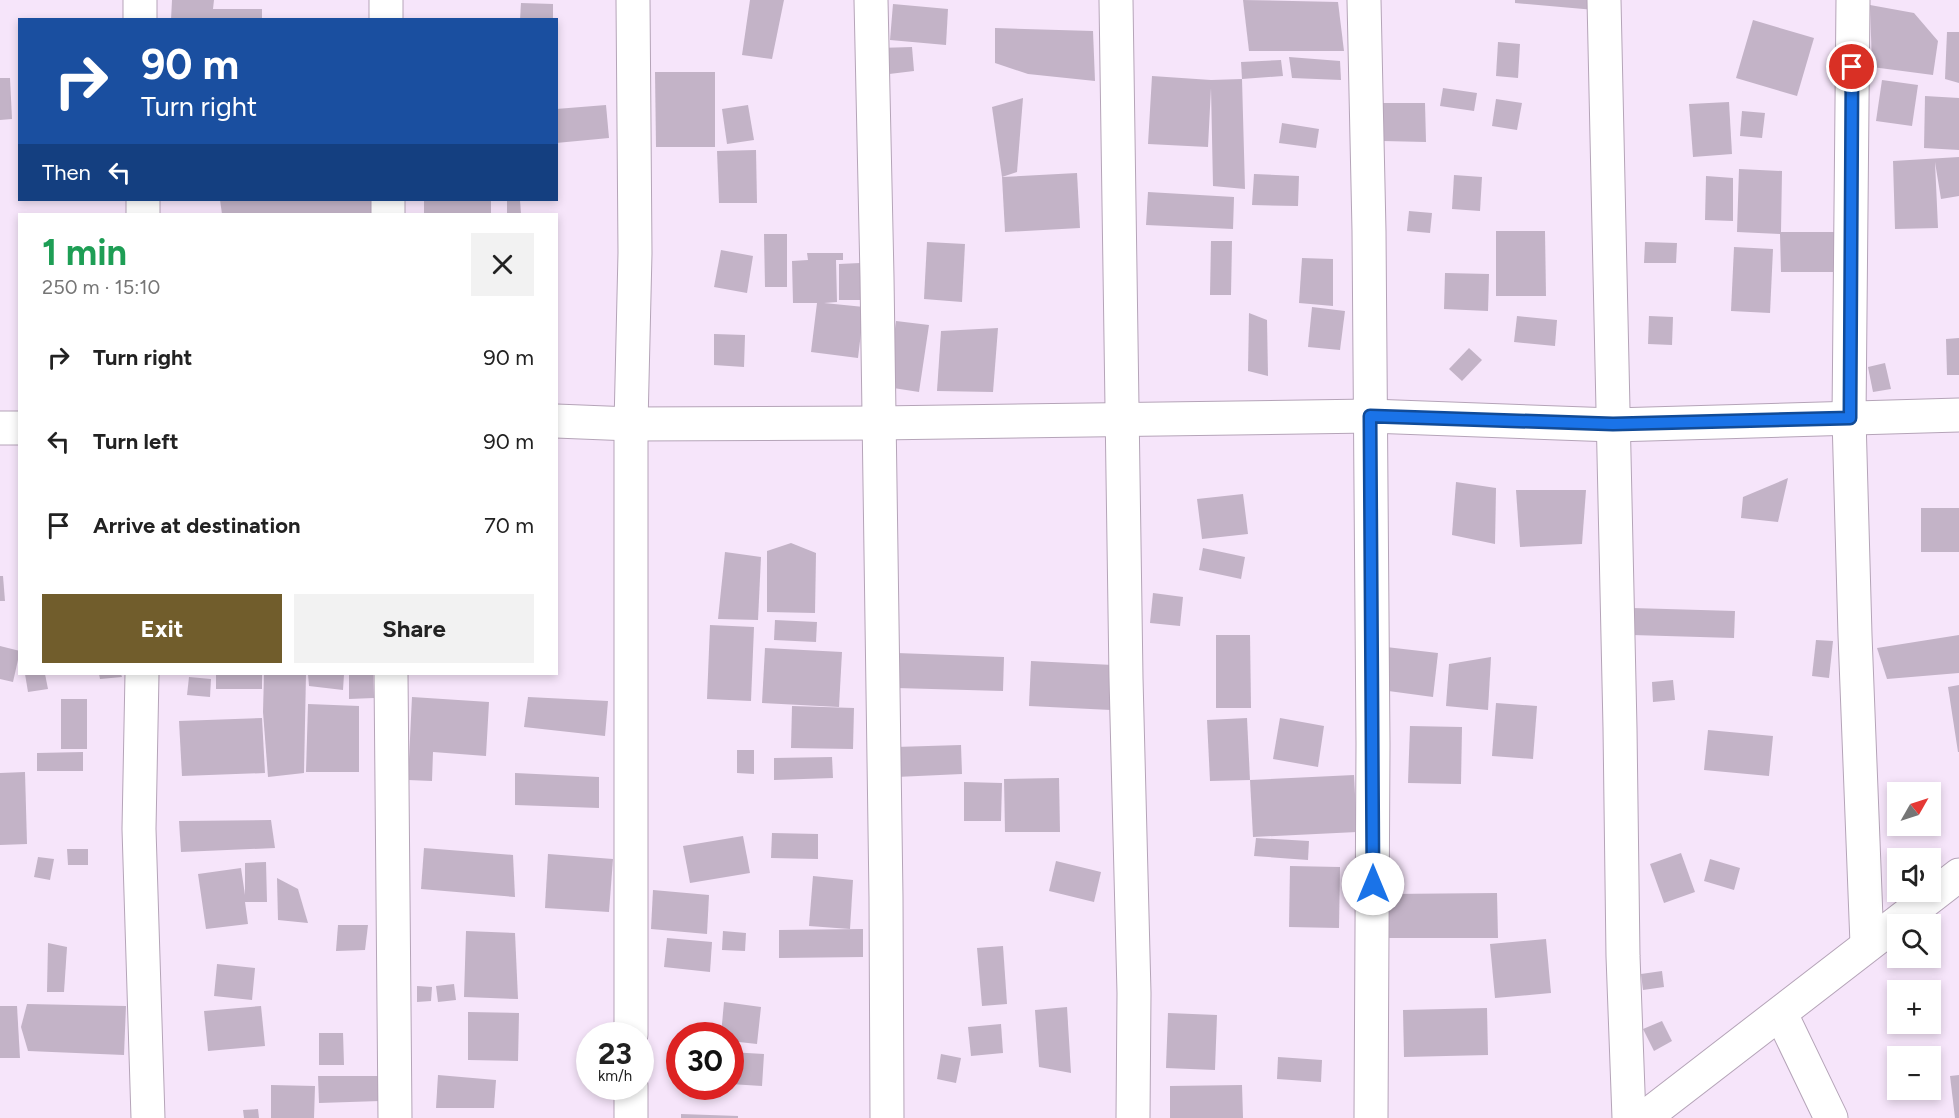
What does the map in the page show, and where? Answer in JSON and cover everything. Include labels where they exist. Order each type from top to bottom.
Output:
[{"type":"street","points":[[140,0],[140,18]]},
{"type":"street","points":[[386,0],[386,18]]},
{"type":"street","points":[[631,1022],[631,424],[635,253],[633,0]]},
{"type":"street","points":[[871,0],[886,897],[887,1118]]},
{"type":"street","points":[[1116,0],[1128,792],[1134,993],[1133,1118]]},
{"type":"street","points":[[1364,0],[1369,231],[1373,732],[1371,1118]]},
{"type":"street","points":[[1604,0],[1623,956],[1629,1118]]},
{"type":"street","points":[[1853,0],[1850,418],[1855,634],[1867,944]]},
{"type":"street","points":[[558,422],[878,423],[1370,416],[1613,424],[1959,415]]},
{"type":"street","points":[[0,428],[18,428]]},
{"type":"street","points":[[142,675],[139,829],[148,1118]]},
{"type":"street","points":[[391,675],[396,1118]]},
{"type":"street","points":[[1644,1118],[1959,875]]},
{"type":"street","points":[[1781,1014],[1831,1118]]},
{"type":"street","points":[[631,1100],[631,1118]]},
{"type":"building","points":[[172,0],[214,0],[213,9],[262,9],[262,18],[171,18]]},
{"type":"building","points":[[750,0],[784,0],[772,59],[742,55]]},
{"type":"building","points":[[1243,0],[1338,2],[1344,51],[1249,51]]},
{"type":"building","points":[[1515,0],[1594,0],[1595,10],[1515,3]]},
{"type":"building","points":[[521,3],[553,4],[553,18],[520,18]]},
{"type":"building","points":[[893,4],[948,9],[946,45],[890,40]]},
{"type":"building","points":[[1870,5],[1914,13],[1938,41],[1933,75],[1872,67]]},
{"type":"building","points":[[1753,20],[1814,38],[1797,96],[1736,78]]},
{"type":"building","points":[[995,28],[1093,31],[1095,81],[1028,74],[995,63]]},
{"type":"building","points":[[1947,32],[1959,32],[1959,83],[1945,79]]},
{"type":"building","points":[[1498,42],[1520,44],[1518,78],[1496,76]]},
{"type":"building","points":[[912,47],[914,71],[881,75],[878,48]]},
{"type":"building","points":[[1289,57],[1340,61],[1341,80],[1292,78]]},
{"type":"building","points":[[1281,60],[1283,76],[1242,79],[1241,62]]},
{"type":"building","points":[[655,72],[715,72],[715,147],[656,147]]},
{"type":"building","points":[[1152,76],[1211,80],[1242,79],[1245,189],[1213,186],[1211,88],[1208,147],[1148,144]]},
{"type":"building","points":[[0,78],[10,78],[12,119],[0,120]]},
{"type":"building","points":[[1882,80],[1918,85],[1912,126],[1876,121]]},
{"type":"building","points":[[1443,88],[1477,93],[1474,111],[1440,106]]},
{"type":"building","points":[[1925,96],[1959,98],[1959,150],[1924,148]]},
{"type":"building","points":[[1023,98],[1017,172],[1002,177],[992,107]]},
{"type":"building","points":[[1496,99],[1522,103],[1517,130],[1492,126]]},
{"type":"building","points":[[1729,102],[1732,154],[1693,157],[1689,104]]},
{"type":"building","points":[[1383,103],[1425,103],[1426,142],[1383,141]]},
{"type":"building","points":[[606,105],[609,138],[558,143],[558,109]]},
{"type":"building","points":[[748,105],[754,140],[727,144],[722,109]]},
{"type":"building","points":[[1742,111],[1765,113],[1762,138],[1740,136]]},
{"type":"building","points":[[1282,123],[1319,129],[1316,148],[1279,143]]},
{"type":"building","points":[[756,150],[757,203],[719,203],[717,151]]},
{"type":"building","points":[[1959,157],[1959,196],[1941,199],[1935,162],[1938,228],[1895,229],[1893,161]]},
{"type":"building","points":[[1739,169],[1782,171],[1781,232],[1836,232],[1837,272],[1781,272],[1780,234],[1737,232]]},
{"type":"building","points":[[1077,173],[1080,228],[1005,232],[1002,177]]},
{"type":"building","points":[[1254,174],[1299,176],[1298,206],[1252,205]]},
{"type":"building","points":[[1454,175],[1482,177],[1480,211],[1452,209]]},
{"type":"building","points":[[1706,176],[1733,178],[1733,221],[1705,220]]},
{"type":"building","points":[[1148,192],[1234,197],[1233,229],[1146,225]]},
{"type":"building","points":[[220,201],[371,201],[372,213],[222,213]]},
{"type":"building","points":[[424,201],[491,201],[491,213],[424,213]]},
{"type":"building","points":[[507,201],[520,201],[521,213],[507,213]]},
{"type":"building","points":[[1409,211],[1432,213],[1430,233],[1407,231]]},
{"type":"building","points":[[1496,231],[1545,231],[1546,296],[1496,296]]},
{"type":"building","points":[[764,234],[787,234],[787,287],[765,287]]},
{"type":"building","points":[[1211,241],[1232,241],[1231,295],[1210,295]]},
{"type":"building","points":[[927,242],[965,244],[962,302],[924,299]]},
{"type":"building","points":[[1645,242],[1677,243],[1676,263],[1644,263]]},
{"type":"building","points":[[1734,247],[1773,249],[1770,313],[1731,311]]},
{"type":"building","points":[[721,250],[753,256],[747,293],[714,287]]},
{"type":"building","points":[[807,253],[843,253],[843,260],[836,260],[837,302],[824,303],[864,307],[858,358],[811,352],[817,303],[793,303],[792,261],[808,260]]},
{"type":"building","points":[[1302,258],[1333,259],[1333,306],[1299,303]]},
{"type":"building","points":[[860,263],[860,300],[839,300],[839,264]]},
{"type":"building","points":[[1445,273],[1489,274],[1488,311],[1444,309]]},
{"type":"building","points":[[1312,307],[1345,311],[1340,350],[1308,347]]},
{"type":"building","points":[[1249,313],[1267,320],[1268,376],[1248,371]]},
{"type":"building","points":[[1517,316],[1557,320],[1555,346],[1514,342]]},
{"type":"building","points":[[1649,316],[1673,317],[1672,345],[1648,344]]},
{"type":"building","points":[[896,321],[929,325],[919,392],[887,387]]},
{"type":"building","points":[[998,328],[993,392],[937,391],[941,331]]},
{"type":"building","points":[[714,334],[745,335],[744,367],[714,365]]},
{"type":"building","points":[[1959,338],[1959,375],[1947,375],[1946,339]]},
{"type":"building","points":[[1469,348],[1482,360],[1462,381],[1449,369]]},
{"type":"building","points":[[1885,363],[1891,389],[1873,392],[1868,367]]},
{"type":"building","points":[[1788,478],[1778,522],[1741,518],[1743,497]]},
{"type":"building","points":[[1456,482],[1496,488],[1495,544],[1452,535]]},
{"type":"building","points":[[1516,490],[1586,490],[1582,544],[1520,547]]},
{"type":"building","points":[[1243,494],[1248,534],[1202,539],[1197,499]]},
{"type":"building","points":[[1921,508],[1959,508],[1959,552],[1921,552]]},
{"type":"building","points":[[791,543],[816,553],[815,613],[767,612],[767,551]]},
{"type":"building","points":[[1203,548],[1245,557],[1241,579],[1199,570]]},
{"type":"building","points":[[725,552],[761,557],[758,620],[718,619]]},
{"type":"building","points":[[0,576],[3,576],[5,601],[0,601]]},
{"type":"building","points":[[1153,593],[1183,597],[1180,626],[1150,623]]},
{"type":"building","points":[[1632,608],[1735,611],[1734,638],[1632,635]]},
{"type":"building","points":[[775,620],[817,622],[816,642],[774,640]]},
{"type":"building","points":[[710,625],[754,627],[751,701],[707,699]]},
{"type":"building","points":[[1216,635],[1250,635],[1251,708],[1216,708]]},
{"type":"building","points":[[1959,635],[1959,673],[1887,679],[1877,648]]},
{"type":"building","points":[[1816,640],[1833,641],[1829,678],[1812,676]]},
{"type":"building","points":[[0,646],[18,650],[13,682],[0,679]]},
{"type":"building","points":[[1386,647],[1438,653],[1433,697],[1381,690]]},
{"type":"building","points":[[765,648],[842,652],[839,707],[762,703]]},
{"type":"building","points":[[897,653],[1004,657],[1003,691],[896,688]]},
{"type":"building","points":[[1491,657],[1488,710],[1446,706],[1449,664]]},
{"type":"building","points":[[1031,661],[1113,665],[1111,710],[1029,706]]},
{"type":"building","points":[[25,675],[45,675],[48,689],[28,692]]},
{"type":"building","points":[[99,675],[121,675],[122,677],[100,679]]},
{"type":"building","points":[[216,675],[262,675],[262,689],[216,689]]},
{"type":"building","points":[[264,675],[306,675],[304,773],[268,777],[263,712]]},
{"type":"building","points":[[308,675],[344,675],[343,690],[309,686]]},
{"type":"building","points":[[349,675],[373,675],[374,698],[349,699]]},
{"type":"building","points":[[189,677],[211,679],[210,697],[187,695]]},
{"type":"building","points":[[1673,680],[1675,700],[1653,702],[1652,682]]},
{"type":"building","points":[[1959,685],[1959,752],[1958,752],[1948,687]]},
{"type":"building","points":[[412,697],[489,702],[486,756],[433,752],[432,781],[408,780]]},
{"type":"building","points":[[528,697],[608,701],[605,736],[524,727]]},
{"type":"building","points":[[61,699],[87,699],[87,749],[61,749]]},
{"type":"building","points":[[1496,703],[1537,706],[1533,759],[1492,756]]},
{"type":"building","points":[[308,704],[359,706],[359,772],[306,772]]},
{"type":"building","points":[[792,706],[854,708],[853,749],[791,748]]},
{"type":"building","points":[[262,718],[265,773],[182,776],[179,721]]},
{"type":"building","points":[[1247,718],[1250,780],[1210,781],[1207,720]]},
{"type":"building","points":[[1280,718],[1324,726],[1318,767],[1273,759]]},
{"type":"building","points":[[1410,726],[1462,727],[1461,784],[1408,783]]},
{"type":"building","points":[[1708,730],[1773,736],[1769,776],[1704,770]]},
{"type":"building","points":[[961,745],[962,774],[896,777],[895,747]]},
{"type":"building","points":[[737,750],[754,750],[754,774],[737,773]]},
{"type":"building","points":[[83,752],[83,771],[37,771],[37,753]]},
{"type":"building","points":[[832,757],[833,778],[774,780],[774,758]]},
{"type":"building","points":[[25,772],[27,844],[0,845],[0,773]]},
{"type":"building","points":[[515,773],[599,777],[599,808],[515,805]]},
{"type":"building","points":[[1354,775],[1357,832],[1253,837],[1250,780]]},
{"type":"building","points":[[1059,778],[1060,832],[1005,832],[1004,779]]},
{"type":"building","points":[[964,782],[1002,783],[1001,821],[964,821]]},
{"type":"building","points":[[271,820],[275,848],[181,852],[179,821]]},
{"type":"building","points":[[772,833],[818,834],[818,859],[771,858]]},
{"type":"building","points":[[743,836],[750,873],[690,883],[683,846]]},
{"type":"building","points":[[1256,838],[1309,841],[1308,860],[1254,856]]},
{"type":"building","points":[[424,848],[513,855],[515,897],[421,889]]},
{"type":"building","points":[[67,849],[88,849],[88,865],[68,865]]},
{"type":"building","points":[[1681,853],[1695,892],[1664,903],[1650,864]]},
{"type":"building","points":[[548,854],[613,859],[609,912],[545,908]]},
{"type":"building","points":[[38,857],[54,859],[50,880],[34,877]]},
{"type":"building","points":[[1710,859],[1740,868],[1734,890],[1704,881]]},
{"type":"building","points":[[1056,861],[1101,872],[1094,902],[1049,891]]},
{"type":"building","points":[[266,862],[267,902],[245,902],[248,924],[206,929],[198,874],[241,868],[245,895],[245,863]]},
{"type":"building","points":[[1290,866],[1340,867],[1339,928],[1289,927]]},
{"type":"building","points":[[813,876],[853,880],[850,929],[809,926]]},
{"type":"building","points":[[277,878],[298,889],[308,923],[278,920]]},
{"type":"building","points":[[653,890],[709,895],[707,934],[651,929]]},
{"type":"building","points":[[1497,893],[1498,938],[1389,938],[1388,894]]},
{"type":"building","points":[[338,925],[368,925],[365,950],[336,951]]},
{"type":"building","points":[[863,929],[863,957],[779,958],[779,930]]},
{"type":"building","points":[[466,931],[515,933],[518,999],[464,997]]},
{"type":"building","points":[[723,931],[746,933],[745,951],[722,950]]},
{"type":"building","points":[[667,938],[712,942],[710,972],[664,967]]},
{"type":"building","points":[[1546,939],[1551,993],[1495,998],[1490,944]]},
{"type":"building","points":[[48,943],[67,947],[64,992],[47,992]]},
{"type":"building","points":[[1003,946],[1007,1004],[982,1006],[977,948]]},
{"type":"building","points":[[217,964],[255,968],[252,1000],[214,996]]},
{"type":"building","points":[[1662,971],[1664,987],[1643,990],[1641,974]]},
{"type":"building","points":[[454,984],[456,1000],[438,1002],[436,986]]},
{"type":"building","points":[[417,986],[432,987],[431,1001],[417,1002]]},
{"type":"building","points":[[724,1002],[761,1007],[757,1044],[744,1043],[744,1022],[722,1022]]},
{"type":"building","points":[[27,1004],[126,1006],[124,1055],[28,1051],[21,1027]]},
{"type":"building","points":[[0,1006],[17,1006],[20,1058],[0,1058]]},
{"type":"building","points":[[261,1006],[265,1046],[208,1051],[204,1011]]},
{"type":"building","points":[[1067,1007],[1071,1073],[1039,1067],[1035,1010]]},
{"type":"building","points":[[1487,1008],[1488,1055],[1404,1057],[1403,1010]]},
{"type":"building","points":[[468,1012],[519,1013],[518,1061],[468,1060]]},
{"type":"building","points":[[1168,1013],[1217,1015],[1215,1070],[1166,1068]]},
{"type":"building","points":[[1662,1021],[1672,1041],[1654,1051],[1643,1029]]},
{"type":"building","points":[[1001,1024],[1003,1053],[971,1056],[968,1027]]},
{"type":"building","points":[[319,1033],[343,1033],[344,1065],[319,1065]]},
{"type":"building","points":[[744,1053],[764,1054],[762,1086],[744,1085]]},
{"type":"building","points":[[941,1054],[961,1058],[956,1083],[937,1079]]},
{"type":"building","points":[[1278,1057],[1322,1060],[1321,1082],[1277,1079]]},
{"type":"building","points":[[438,1075],[496,1080],[494,1108],[436,1108]]},
{"type":"building","points":[[1959,1075],[1959,1118],[1955,1118],[1950,1076]]},
{"type":"building","points":[[318,1076],[378,1076],[380,1101],[319,1103]]},
{"type":"building","points":[[271,1085],[315,1086],[314,1118],[271,1118]]},
{"type":"building","points":[[1242,1085],[1243,1118],[1170,1118],[1170,1086]]},
{"type":"building","points":[[258,1109],[259,1118],[244,1118],[243,1110]]},
{"type":"building","points":[[681,1114],[738,1116],[738,1118],[681,1118]]},
{"type":"route","points":[[1373,884],[1370,416],[1613,424],[1850,418],[1852,67]]}]
